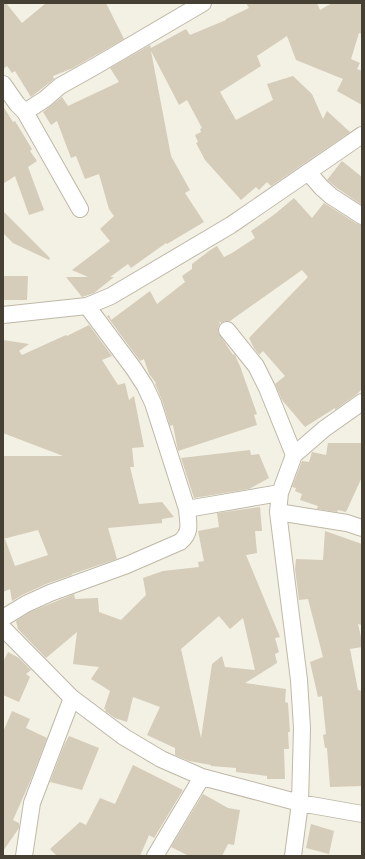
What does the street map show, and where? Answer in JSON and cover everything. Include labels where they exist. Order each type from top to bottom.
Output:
[{"type":"street","points":[[25,112],[60,86],[203,3]]},
{"type":"street","points":[[3,84],[25,112],[80,209]]},
{"type":"street","points":[[3,315],[87,306],[111,296],[231,225],[362,135]]},
{"type":"street","points":[[308,172],[331,196],[362,216]]},
{"type":"street","points":[[3,618],[26,604],[50,593],[127,566],[180,542],[186,537],[188,529],[187,509],[153,403],[145,386],[134,369],[87,306]]},
{"type":"street","points":[[227,330],[256,366],[267,388],[294,455]]},
{"type":"street","points":[[293,856],[300,803],[302,728],[299,680],[278,512],[280,493],[294,455],[324,429],[362,402]]},
{"type":"street","points":[[187,509],[280,493]]},
{"type":"street","points":[[278,512],[347,523],[362,528]]},
{"type":"street","points":[[3,628],[72,698],[136,744],[161,758],[202,777],[300,803],[362,814]]},
{"type":"street","points":[[24,856],[32,803],[72,698]]},
{"type":"street","points":[[155,856],[202,777]]},
{"type":"building","points":[[3,3],[6,3],[22,23],[46,3],[106,3],[124,39],[73,68],[53,76],[54,79],[31,97],[15,71],[12,73],[7,66],[3,69]]},
{"type":"building","points":[[246,3],[317,3],[320,10],[332,3],[362,3],[362,34],[359,33],[351,59],[360,63],[357,69],[362,71],[362,105],[337,91],[343,79],[296,60],[287,36],[257,56],[261,66],[220,92],[236,120],[273,100],[267,84],[293,76],[312,94],[323,119],[327,111],[350,132],[271,186],[267,182],[259,190],[256,187],[241,200],[205,160],[196,143],[198,142],[195,135],[201,132],[200,129],[202,128],[187,100],[179,105],[151,51],[171,156],[190,190],[185,193],[204,222],[167,244],[166,243],[131,268],[128,264],[110,277],[114,277],[94,293],[82,297],[66,277],[88,277],[72,270],[110,241],[100,229],[114,216],[109,209],[99,174],[85,179],[76,156],[71,158],[57,121],[51,125],[43,112],[62,97],[68,106],[119,82],[110,68],[150,45],[151,48],[186,29],[190,35],[226,20],[249,8]]},
{"type":"building","points":[[3,106],[13,122],[15,121],[32,149],[30,151],[37,161],[28,167],[44,210],[29,215],[15,176],[3,184]]},
{"type":"building","points":[[342,161],[362,177],[362,205],[327,180]]},
{"type":"building","points":[[294,198],[312,218],[324,203],[357,224],[362,225],[362,389],[335,410],[335,408],[305,427],[282,400],[275,384],[285,376],[263,351],[259,355],[254,348],[249,338],[308,277],[302,270],[230,321],[221,323],[219,321],[220,324],[218,327],[218,332],[233,355],[235,355],[240,366],[257,414],[254,415],[257,425],[178,451],[173,425],[170,426],[162,400],[155,384],[156,383],[149,374],[144,359],[140,361],[107,316],[109,315],[111,320],[150,291],[157,304],[185,282],[182,276],[192,269],[192,264],[217,246],[224,257],[232,253],[255,238],[251,231]]},
{"type":"building","points":[[3,211],[50,258],[49,260],[13,243],[3,233]]},
{"type":"building","points":[[3,276],[28,276],[27,300],[3,300]]},
{"type":"building","points":[[89,325],[112,356],[102,360],[118,385],[125,383],[129,400],[134,396],[144,447],[132,448],[134,467],[130,467],[139,504],[162,502],[174,517],[162,519],[162,523],[108,528],[117,559],[46,584],[12,601],[10,589],[3,592],[3,540],[5,539],[15,566],[48,555],[38,530],[3,539],[3,456],[63,456],[3,433],[3,340],[29,344],[19,351],[22,355]]},
{"type":"building","points":[[328,443],[362,443],[362,477],[346,512],[317,509],[318,506],[300,500],[302,494],[295,491],[296,488],[292,487],[302,461],[309,462],[312,452],[326,455]]},
{"type":"building","points":[[250,450],[251,455],[259,454],[269,478],[249,489],[194,498],[181,458]]},
{"type":"building","points":[[260,507],[262,531],[255,531],[257,553],[246,555],[280,637],[275,638],[279,652],[275,654],[277,663],[245,683],[286,689],[285,702],[288,703],[290,732],[288,732],[289,749],[284,749],[285,779],[267,779],[267,776],[236,772],[236,768],[211,766],[189,761],[175,755],[175,748],[147,735],[160,707],[133,697],[127,722],[115,718],[105,711],[106,709],[104,709],[110,691],[91,679],[99,667],[73,664],[77,632],[46,658],[18,629],[16,621],[30,612],[74,594],[75,599],[98,598],[99,612],[121,620],[146,595],[143,578],[163,571],[199,567],[198,562],[204,561],[198,531],[219,527],[217,513]],"holes":[[[219,616],[230,629],[243,618],[255,670],[225,667],[222,656],[212,664],[201,738],[181,649]]]},
{"type":"building","points":[[325,531],[362,544],[362,625],[358,624],[362,647],[350,649],[358,690],[362,691],[362,786],[330,787],[327,748],[325,748],[323,735],[326,734],[322,696],[318,697],[310,662],[323,657],[308,599],[299,600],[295,569],[296,559],[323,560]]},
{"type":"building","points":[[8,652],[19,658],[31,670],[26,674],[30,677],[19,702],[3,695],[3,662]]},
{"type":"building","points":[[12,711],[30,719],[26,728],[47,738],[13,820],[19,823],[19,828],[3,851],[3,732]]},
{"type":"building","points":[[69,736],[99,748],[82,790],[50,782]]},
{"type":"building","points":[[133,765],[183,790],[154,838],[149,835],[140,856],[57,856],[50,849],[80,822],[86,825],[100,798],[115,804]]},
{"type":"building","points":[[203,794],[228,808],[240,810],[234,845],[228,844],[222,856],[189,856],[171,847]]},
{"type":"building","points":[[311,824],[334,831],[329,854],[306,848]]}]
